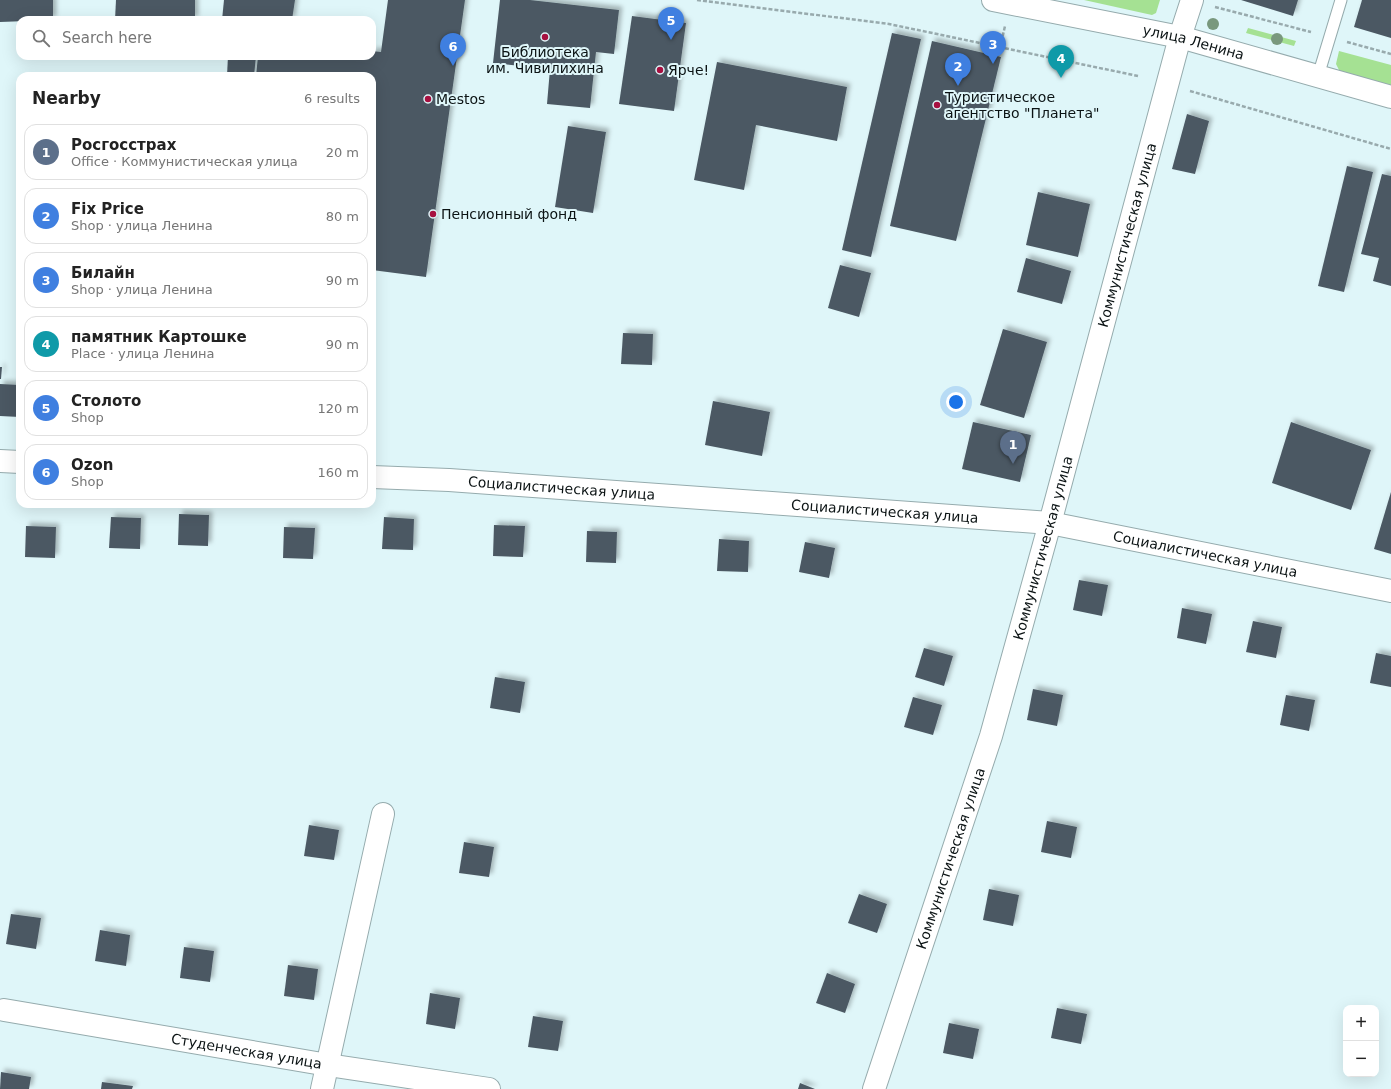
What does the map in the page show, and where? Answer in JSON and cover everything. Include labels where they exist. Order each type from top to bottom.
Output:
[{"type":"street","name":"улица Ленина","points":[[993,0],[1180,37],[1391,97]]},
{"type":"street","name":"Коммунистическая улица","points":[[874,1089],[991,736],[1050,523],[1180,37],[1200,3]]},
{"type":"street","points":[[0,461],[16,462]]},
{"type":"street","name":"Социалистическая улица","points":[[376,476],[449,480],[1050,523],[1391,591]]},
{"type":"street","points":[[322,1089],[383,814]]},
{"type":"street","name":"Студенческая улица","points":[[4,1010],[328,1065],[489,1089]]},
{"type":"lane","points":[[1318,76],[1341,0]]},
{"type":"path","points":[[697,0],[889,24],[1138,76]]},
{"type":"path","points":[[1200,3],[1391,54]]},
{"type":"path","points":[[1000,48],[1005,26]]},
{"type":"path","points":[[1184,90],[1391,149]]},
{"type":"green space","points":[[1084,0],[1160,0],[1156,13],[1152,15]]},
{"type":"green space","points":[[1248,28],[1296,41],[1294,46],[1246,33]]},
{"type":"green space","points":[[1339,51],[1391,65],[1391,86],[1340,72],[1336,64]]},
{"type":"building","points":[[0,0],[53,0],[53,16],[16,16],[16,21],[0,22]]},
{"type":"building","points":[[116,0],[195,0],[195,16],[115,16]]},
{"type":"building","points":[[224,0],[295,0],[293,16],[222,16]]},
{"type":"building","points":[[388,0],[465,0],[426,277],[376,271],[376,72],[256,72],[258,60],[376,60],[376,51],[381,52]]},
{"type":"building","points":[[500,0],[530,0],[619,10],[614,54],[596,52],[590,108],[547,104],[550,69],[493,63]]},
{"type":"building","points":[[1241,0],[1298,0],[1293,16]]},
{"type":"building","points":[[1362,0],[1391,0],[1391,38],[1354,27]]},
{"type":"building","points":[[632,16],[686,23],[674,111],[619,104]]},
{"type":"building","points":[[892,33],[921,39],[871,257],[842,250]]},
{"type":"building","points":[[932,41],[1001,57],[956,241],[890,226]]},
{"type":"building","points":[[228,60],[256,60],[254,72],[227,72]]},
{"type":"building","points":[[717,62],[847,87],[837,141],[756,125],[744,190],[694,180]]},
{"type":"building","points":[[1187,114],[1209,121],[1195,174],[1172,169]]},
{"type":"building","points":[[568,126],[606,132],[593,213],[555,207]]},
{"type":"building","points":[[1347,166],[1373,172],[1344,292],[1318,286]]},
{"type":"building","points":[[1382,174],[1391,176],[1391,286],[1373,281],[1379,258],[1361,254]]},
{"type":"building","points":[[1038,192],[1090,204],[1078,257],[1026,245]]},
{"type":"building","points":[[1026,258],[1071,271],[1062,304],[1017,292]]},
{"type":"building","points":[[840,265],[871,273],[859,317],[828,308]]},
{"type":"building","points":[[1003,329],[1047,342],[1024,418],[980,405]]},
{"type":"building","points":[[623,333],[653,334],[652,365],[621,364]]},
{"type":"building","points":[[0,367],[2,367],[1,379],[0,379]]},
{"type":"building","points":[[0,384],[16,385],[16,417],[0,416]]},
{"type":"building","points":[[713,401],[770,412],[762,456],[705,445]]},
{"type":"building","points":[[973,422],[1031,435],[1020,482],[962,469]]},
{"type":"building","points":[[1291,422],[1371,450],[1351,510],[1272,483]]},
{"type":"building","points":[[1391,492],[1391,554],[1374,549]]},
{"type":"building","points":[[179,514],[209,515],[208,546],[178,545]]},
{"type":"building","points":[[111,517],[141,518],[140,549],[109,548]]},
{"type":"building","points":[[384,517],[414,519],[413,550],[382,549]]},
{"type":"building","points":[[494,525],[525,526],[523,557],[493,556]]},
{"type":"building","points":[[26,526],[56,527],[55,558],[25,557]]},
{"type":"building","points":[[284,527],[315,528],[313,559],[283,558]]},
{"type":"building","points":[[587,531],[617,532],[616,563],[586,562]]},
{"type":"building","points":[[719,539],[749,541],[748,572],[717,571]]},
{"type":"building","points":[[805,542],[835,548],[829,578],[799,572]]},
{"type":"building","points":[[1079,580],[1108,585],[1102,616],[1073,610]]},
{"type":"building","points":[[1182,608],[1212,614],[1206,644],[1177,638]]},
{"type":"building","points":[[1253,621],[1282,627],[1276,658],[1246,652]]},
{"type":"building","points":[[924,648],[953,656],[944,686],[915,677]]},
{"type":"building","points":[[1376,653],[1391,656],[1391,687],[1370,683]]},
{"type":"building","points":[[495,677],[525,682],[520,713],[490,708]]},
{"type":"building","points":[[1033,689],[1063,695],[1057,726],[1027,720]]},
{"type":"building","points":[[1286,695],[1315,700],[1309,731],[1280,725]]},
{"type":"building","points":[[913,697],[942,705],[933,735],[904,727]]},
{"type":"building","points":[[1047,821],[1077,827],[1071,858],[1041,852]]},
{"type":"building","points":[[309,825],[339,830],[334,860],[304,856]]},
{"type":"building","points":[[464,842],[494,847],[489,877],[459,873]]},
{"type":"building","points":[[989,889],[1019,895],[1013,926],[983,920]]},
{"type":"building","points":[[859,894],[887,904],[877,933],[848,923]]},
{"type":"building","points":[[11,914],[41,918],[36,949],[6,944]]},
{"type":"building","points":[[100,930],[130,935],[126,966],[95,961]]},
{"type":"building","points":[[184,947],[214,951],[210,982],[180,978]]},
{"type":"building","points":[[288,965],[318,969],[314,1000],[284,996]]},
{"type":"building","points":[[827,973],[855,984],[845,1013],[816,1003]]},
{"type":"building","points":[[430,993],[460,998],[455,1029],[426,1024]]},
{"type":"building","points":[[1057,1008],[1087,1014],[1081,1044],[1051,1038]]},
{"type":"building","points":[[533,1016],[563,1021],[558,1051],[528,1047]]},
{"type":"building","points":[[949,1023],[979,1029],[973,1059],[943,1053]]},
{"type":"building","points":[[1,1072],[31,1077],[29,1089],[0,1089]]},
{"type":"building","points":[[102,1082],[133,1086],[132,1089],[101,1089]]},
{"type":"building","points":[[800,1083],[815,1089],[798,1089]]},
{"type":"place","name":"Библиотека им. Чивилихина","points":[[545,37]]},
{"type":"place","name":"Столото","points":[[671,40]]},
{"type":"place","name":"Билайн","points":[[993,64]]},
{"type":"place","name":"Ozon","points":[[453,66]]},
{"type":"place","name":"Ярче!","points":[[660,70]]},
{"type":"place","name":"памятник Картошке","points":[[1061,78]]},
{"type":"place","name":"Fix Price","points":[[958,86]]},
{"type":"place","name":"Mestos","points":[[428,99]]},
{"type":"place","name":"Туристическое агентство \"Планета\"","points":[[937,105]]},
{"type":"place","name":"Пенсионный фонд","points":[[433,214]]},
{"type":"place","name":"Росгосстрах","points":[[1013,464]]}]
